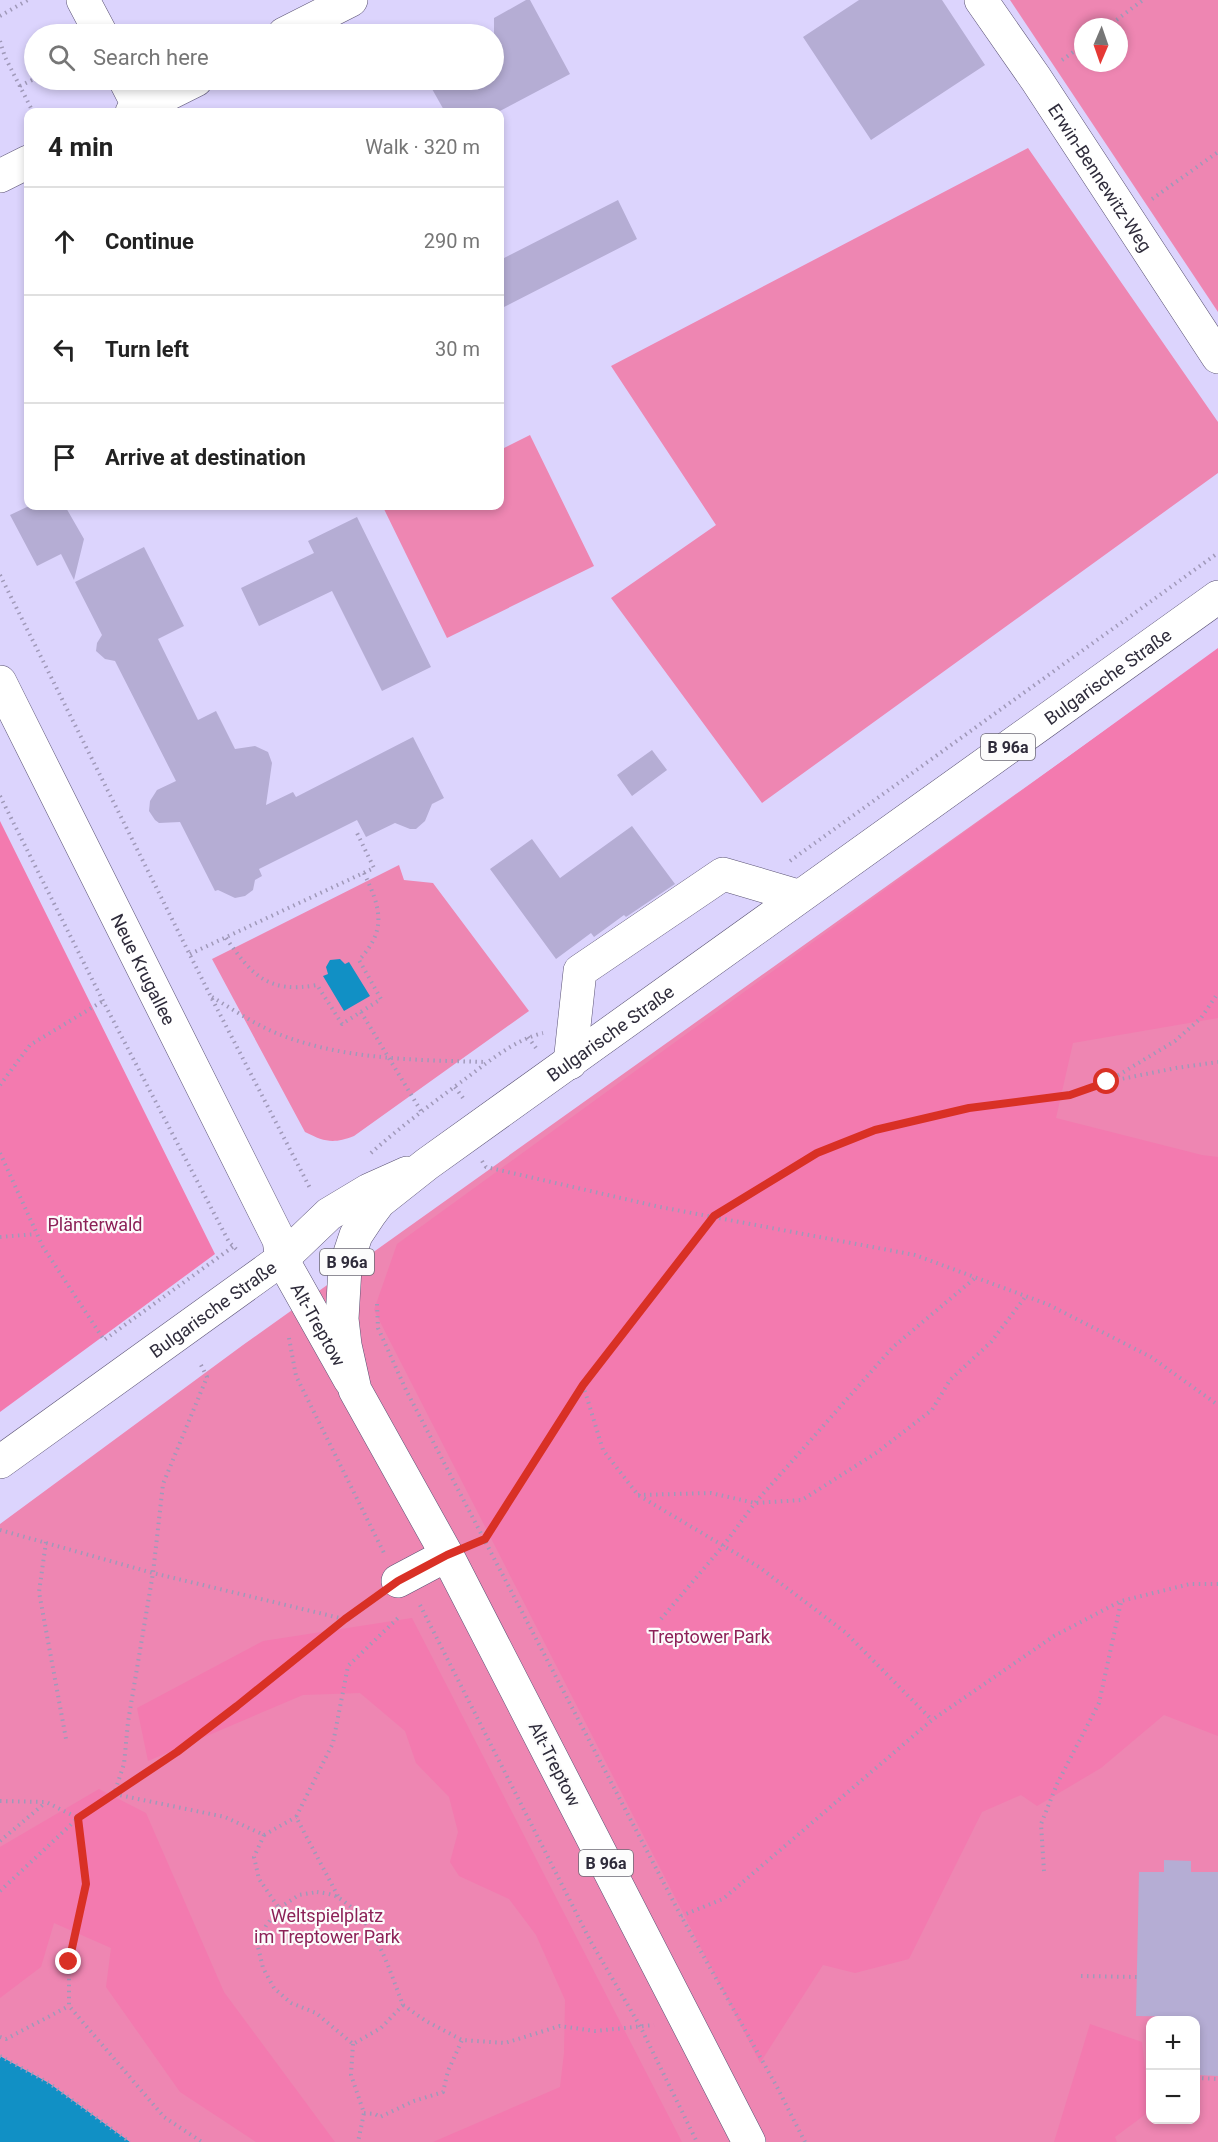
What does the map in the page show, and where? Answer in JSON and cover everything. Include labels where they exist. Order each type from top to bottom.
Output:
[{"type":"main road","points":[[83,0],[96,24]]},
{"type":"main road","points":[[314,24],[351,0]]},
{"type":"main road","name":"Erwin-Bennewitz-Weg","points":[[981,0],[1218,357]]},
{"type":"main road","points":[[129,90],[135,108]]},
{"type":"main road","points":[[142,108],[177,90]]},
{"type":"main road","points":[[0,176],[24,164]]},
{"type":"main road","name":"Bulgarische Straße","points":[[0,1462],[282,1259],[329,1214],[369,1190],[427,1164],[465,1138],[798,896],[1218,597]]},
{"type":"main road","name":"Neue Krugallee","points":[[0,682],[279,1240],[282,1259]]},
{"type":"main road","points":[[570,1063],[580,971],[723,874],[798,896]]},
{"type":"main road","name":"Alt-Treptow","points":[[355,1390],[342,1319],[345,1268],[356,1235],[379,1202],[427,1164]]},
{"type":"main road","name":"Alt-Treptow","points":[[282,1259],[447,1555],[749,2142]]},
{"type":"main road","points":[[398,1581],[447,1555]]},
{"type":"path","points":[[0,16],[28,0]]},
{"type":"path","points":[[1119,18],[1143,0]]},
{"type":"path","points":[[0,41],[5,57],[31,108]]},
{"type":"path","points":[[20,86],[24,84]]},
{"type":"path","points":[[1126,217],[1218,152]]},
{"type":"path","points":[[0,575],[314,1195]]},
{"type":"path","points":[[0,796],[103,1001],[224,1231],[242,1254]]},
{"type":"path","points":[[190,954],[374,868],[357,834]]},
{"type":"path","points":[[226,938],[245,965],[258,977],[276,986],[299,988],[317,985],[342,1024],[381,999],[359,960],[370,949],[379,922],[378,908],[364,873]]},
{"type":"path","points":[[1107,1082],[1175,1041],[1202,1018],[1218,993]]},
{"type":"path","points":[[212,997],[280,1035],[324,1047],[389,1059],[488,1063]]},
{"type":"path","points":[[0,1086],[30,1045],[103,1001]]},
{"type":"path","points":[[361,1012],[422,1111]]},
{"type":"path","points":[[366,1160],[371,1153],[422,1111],[528,1036],[574,1025]]},
{"type":"path","points":[[447,1555],[485,1539],[583,1385],[714,1216],[817,1153],[875,1130],[969,1108],[1070,1095],[1107,1082],[1218,1062]]},
{"type":"path","points":[[455,1087],[469,1106]]},
{"type":"path","points":[[465,1138],[486,1167],[660,1207],[915,1255],[1047,1304],[1151,1357],[1218,1405]]},
{"type":"path","points":[[0,1153],[36,1234],[104,1340],[234,1246]]},
{"type":"path","points":[[0,1237],[36,1234]]},
{"type":"path","points":[[661,1619],[723,1546],[755,1503],[893,1347],[975,1277]]},
{"type":"path","points":[[376,1294],[378,1328],[406,1390],[681,1916],[777,2087],[805,2142]]},
{"type":"path","points":[[638,1495],[711,1493],[755,1503],[801,1500],[876,1453],[932,1410],[950,1380],[991,1341],[1026,1296]]},
{"type":"path","points":[[0,1891],[78,1818],[203,1732],[345,1619],[398,1581],[296,1376],[286,1327]]},
{"type":"path","points":[[114,1794],[123,1764],[153,1573],[163,1484],[207,1377],[201,1365]]},
{"type":"path","points":[[583,1385],[603,1450],[638,1495],[759,1567],[845,1632],[932,1720]]},
{"type":"path","points":[[0,1530],[153,1573],[345,1619]]},
{"type":"path","points":[[46,1542],[39,1592],[66,1739]]},
{"type":"path","points":[[681,1916],[723,1899],[932,1720],[1054,1636],[1121,1601],[1190,1584],[1218,1584]]},
{"type":"path","points":[[1044,1871],[1041,1824],[1057,1784],[1099,1703],[1121,1601]]},
{"type":"path","points":[[421,1607],[591,1942],[640,2026],[697,2142]]},
{"type":"path","points":[[279,1908],[259,1879],[254,1857],[264,1835],[296,1817],[333,1743],[348,1666],[400,1616]]},
{"type":"path","points":[[114,1794],[225,1817],[264,1835]]},
{"type":"path","points":[[0,1801],[46,1802],[78,1818]]},
{"type":"path","points":[[0,1841],[46,1802]]},
{"type":"path","points":[[296,1817],[338,1896],[351,1907],[375,1936],[403,2005],[426,2021],[462,2040],[505,2043],[560,2026],[595,2031],[640,2026]]},
{"type":"path","points":[[78,1818],[86,1884],[69,1962],[69,2006],[164,2117],[202,2142]]},
{"type":"path","points":[[338,1896],[317,1892],[299,1895],[279,1908],[266,1926],[258,1947],[263,1968],[274,1988],[291,2004],[316,2013],[353,2044]]},
{"type":"path","points":[[1081,1976],[1137,1977]]},
{"type":"path","points":[[353,2044],[381,2028],[403,2005]]},
{"type":"path","points":[[0,2037],[6,2039],[69,2006]]},
{"type":"path","points":[[364,2113],[380,2117],[414,2101],[443,2092],[448,2071],[462,2040]]},
{"type":"path","points":[[353,2044],[351,2075],[364,2113],[358,2142]]},
{"type":"path","points":[[0,2056],[49,2083],[130,2142]]},
{"type":"path","points":[[1200,2078],[1218,2079]]},
{"type":"green space","points":[[1010,0],[1218,0],[1218,312]]},
{"type":"green space","points":[[1028,148],[1218,422],[1218,473],[762,803],[611,598],[716,525],[611,366]]},
{"type":"green space","points":[[530,435],[594,566],[447,638],[384,510],[504,510],[504,448]]},
{"type":"green space","points":[[1218,648],[1218,1018],[1073,1043],[1056,1118],[1202,1155],[1218,1157],[1218,1736],[1164,1715],[1101,1768],[1037,1806],[1021,1795],[982,1812],[909,1959],[855,1973],[823,1965],[760,2063],[374,1310],[397,1244]]},
{"type":"green space","name":"Treptower Park","points":[[1218,650],[1218,2142],[130,2142],[49,2083],[0,2056],[0,1524],[243,1345]]},
{"type":"green space","name":"Plänterwald","points":[[0,821],[215,1254],[0,1412]]},
{"type":"green space","points":[[399,865],[404,880],[433,883],[529,1011],[354,1136],[335,1141],[324,1140],[305,1132],[212,959]]},
{"type":"green space","points":[[412,1618],[682,2142],[433,2142],[560,2087],[564,2053],[565,2000],[536,1935],[509,1899],[459,1876],[450,1862],[458,1832],[449,1797],[416,1763],[405,1731],[360,1693],[303,1695],[148,1761],[137,1708],[263,1641]]},
{"type":"green space","points":[[99,1789],[146,1813],[224,1992],[335,2142],[256,2142],[180,2092],[106,1987],[111,1948],[54,1923],[41,1967],[0,1998],[0,1847]]},
{"type":"green space","points":[[1090,2024],[1142,2042],[1146,2076],[1146,2114],[1115,2137],[1117,2142],[1054,2142]]},
{"type":"water","points":[[340,959],[345,964],[349,962],[370,996],[344,1011],[323,976],[328,974],[326,967],[330,960]]},
{"type":"water","points":[[0,2056],[49,2083],[130,2142],[0,2142]]},
{"type":"building","points":[[530,0],[570,74],[504,109],[443,108],[433,90],[504,90],[504,24],[494,24],[494,18]]},
{"type":"building","points":[[859,0],[942,0],[985,65],[871,140],[803,37]]},
{"type":"building","points":[[618,200],[637,239],[504,307],[504,258]]},
{"type":"building","points":[[24,508],[67,510],[84,539],[74,580],[61,554],[37,566],[10,515]]},
{"type":"building","points":[[357,517],[431,667],[382,691],[332,591],[259,626],[241,588],[314,553],[308,541]]},
{"type":"building","points":[[144,547],[184,626],[158,639],[198,720],[216,711],[235,749],[255,746],[268,752],[272,763],[266,805],[293,792],[296,797],[413,737],[444,798],[432,804],[425,821],[416,829],[395,823],[366,837],[357,820],[259,869],[262,876],[255,880],[253,890],[245,896],[235,898],[218,890],[215,891],[180,822],[159,823],[149,811],[150,801],[157,790],[176,781],[115,661],[105,659],[96,651],[97,643],[102,635],[75,582]]},
{"type":"building","points":[[652,750],[667,770],[632,796],[617,775]]},
{"type":"building","points":[[632,826],[675,884],[626,917],[624,915],[594,937],[591,933],[556,959],[490,869],[532,839],[560,878]]},
{"type":"building","points":[[1164,1860],[1191,1861],[1191,1872],[1218,1872],[1218,2076],[1200,2075],[1200,2016],[1136,2016],[1139,1872],[1164,1872]]},
{"type":"route","points":[[69,1962],[86,1884],[78,1818],[177,1752],[345,1619],[398,1581],[447,1555],[485,1539],[583,1385],[714,1216],[817,1153],[875,1130],[969,1108],[1070,1095],[1107,1082]]},
{"type":"park label","name":"Weltspielplatz im Treptower Park","points":[[327,1925]]}]
